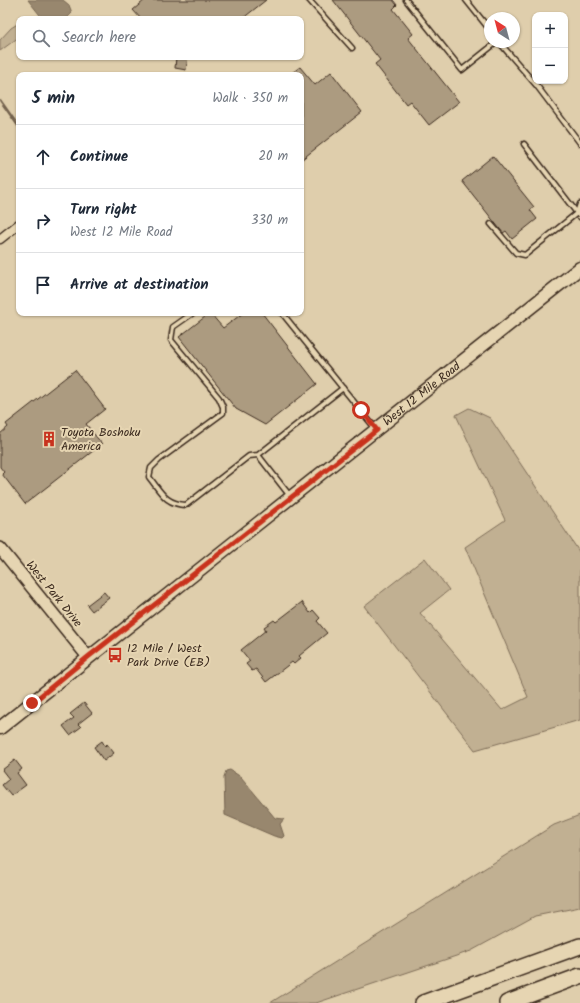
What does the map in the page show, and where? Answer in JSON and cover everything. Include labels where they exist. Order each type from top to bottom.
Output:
[{"type":"highway","points":[[423,1003],[580,946]]},
{"type":"highway","points":[[507,1003],[580,976]]},
{"type":"main road","name":"West 12 Mile Road","points":[[0,728],[580,268]]},
{"type":"street","points":[[0,239],[16,226]]},
{"type":"street","name":"West Park Drive","points":[[0,548],[88,657]]},
{"type":"lane","points":[[309,0],[352,48]]},
{"type":"lane","points":[[406,0],[462,70],[490,48]]},
{"type":"lane","points":[[466,0],[484,22]]},
{"type":"lane","points":[[503,48],[537,86],[580,143]]},
{"type":"lane","points":[[524,144],[578,215]]},
{"type":"lane","points":[[491,224],[516,253],[525,254],[578,215],[580,204]]},
{"type":"lane","points":[[189,316],[174,327],[171,340],[219,398],[223,407],[223,413],[150,468],[149,476],[167,500],[176,505],[186,505],[249,456],[258,456],[343,388]]},
{"type":"lane","points":[[284,316],[377,430]]},
{"type":"lane","points":[[258,456],[291,498]]},
{"type":"shaded area","points":[[28,0],[63,0],[69,5],[72,13],[69,16],[41,16]]},
{"type":"shaded area","points":[[16,25],[16,39],[0,51],[0,40]]},
{"type":"shaded area","points":[[469,408],[490,418],[580,553],[580,720],[475,750],[364,606],[425,558],[449,590],[420,613],[502,710],[528,697],[465,547],[505,520],[456,415]]},
{"type":"shaded area","points":[[230,770],[241,777],[275,818],[284,819],[280,824],[284,836],[282,838],[225,815],[224,777],[226,771]]},
{"type":"shaded area","points":[[580,815],[580,907],[535,916],[471,951],[316,1003],[270,1003],[554,825]]},
{"type":"building","points":[[145,0],[266,0],[246,16],[138,16],[133,10]]},
{"type":"building","points":[[333,0],[393,0],[397,5],[393,9],[413,34],[408,38],[459,102],[429,125],[410,101],[406,104],[375,64],[380,60]]},
{"type":"building","points":[[176,60],[188,60],[186,70],[175,68]]},
{"type":"building","points":[[300,67],[315,85],[331,72],[362,112],[304,158],[304,72],[293,72]]},
{"type":"building","points":[[493,156],[534,207],[530,210],[537,219],[512,239],[506,231],[503,233],[462,181]]},
{"type":"building","points":[[206,316],[213,316],[223,328],[239,316],[264,316],[317,384],[265,425],[236,409],[179,337]]},
{"type":"building","name":"Toyota Boshoku America","points":[[75,370],[105,409],[86,424],[102,444],[25,504],[2,474],[4,472],[0,467],[0,434],[8,427],[6,424]]},
{"type":"building","points":[[104,592],[109,598],[92,611],[87,605]]},
{"type":"building","points":[[302,602],[310,613],[313,610],[320,618],[317,621],[327,633],[299,656],[301,658],[294,664],[292,662],[266,682],[256,669],[252,671],[246,664],[250,661],[241,650],[266,630],[264,627],[274,620],[276,622]]},
{"type":"building","points":[[84,703],[92,713],[78,724],[81,727],[70,735],[63,726],[74,718],[70,714]]},
{"type":"building","points":[[102,741],[105,746],[107,744],[114,753],[104,761],[94,747]]},
{"type":"building","points":[[15,760],[22,769],[17,773],[26,785],[11,796],[2,785],[9,779],[2,770]]},
{"type":"waterway","points":[[0,100],[16,123]]},
{"type":"place","name":"Toyota Boshoku America","points":[[49,439]]},
{"type":"place","name":"12 Mile / West Park Drive (EB)","points":[[115,655]]},
{"type":"route","points":[[32,703],[88,657],[253,529],[377,430],[361,410]]}]
